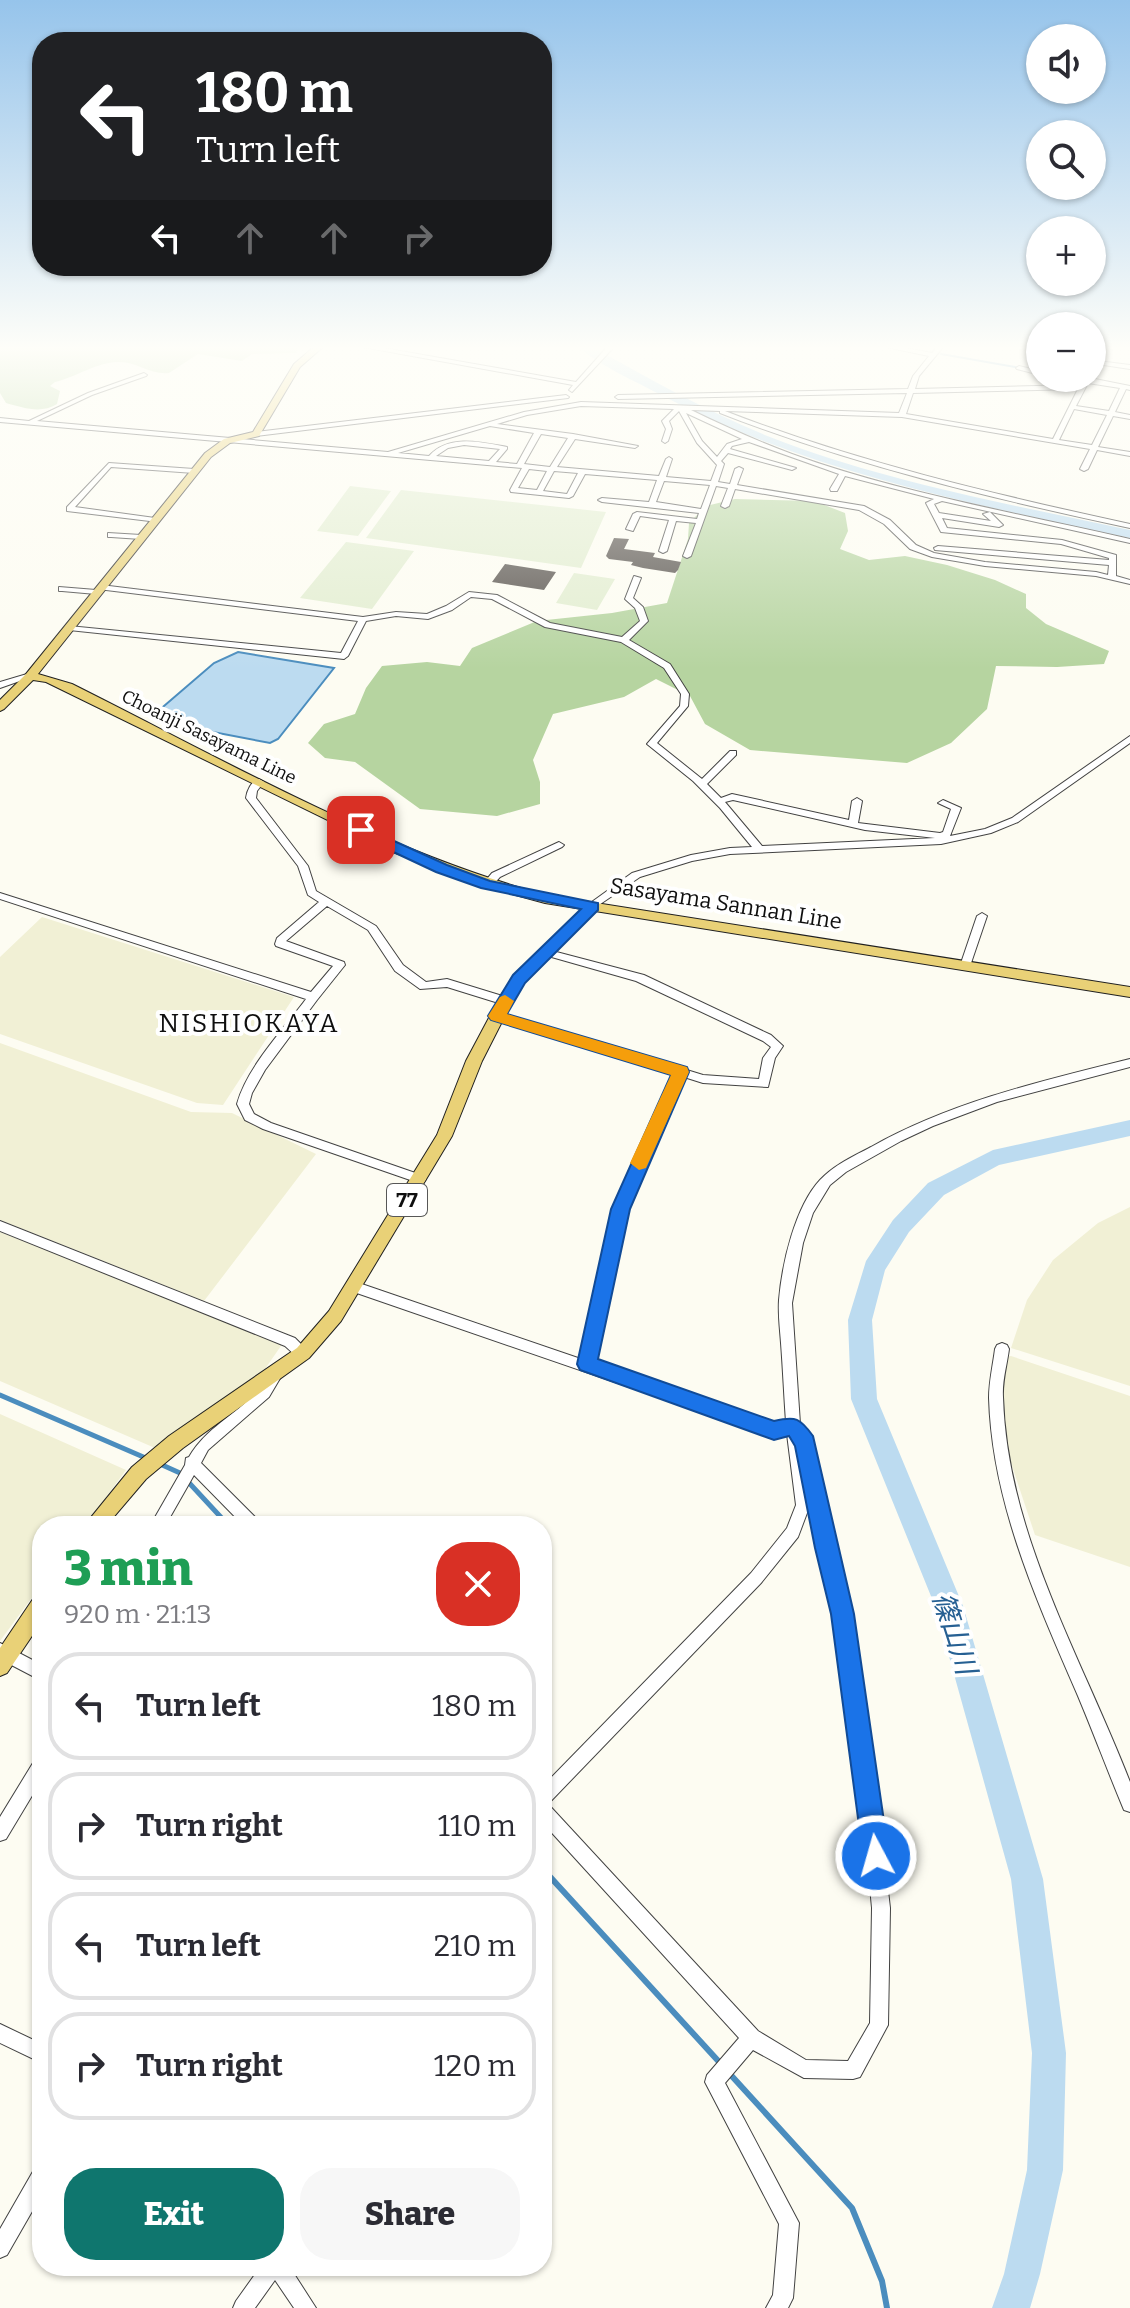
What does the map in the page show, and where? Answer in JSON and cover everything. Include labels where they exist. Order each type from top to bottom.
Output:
[{"type":"main road","points":[[0,707],[30,676],[211,454]]},
{"type":"main road","name":"Choanji Sasayama Line","points":[[30,676],[50,678],[72,687],[104,706],[442,869],[487,885],[593,906]]},
{"type":"main road","name":"Sasayama Sannan Line","points":[[102,1516],[139,1473],[167,1449],[303,1353],[335,1316],[444,1136],[505,1001],[519,979],[593,906],[1130,992]]},
{"type":"main road","points":[[3,1657],[32,1617]]},
{"type":"street","points":[[371,454],[733,486],[861,508],[887,522],[913,547],[1130,582]]},
{"type":"street","points":[[386,455],[390,454]]},
{"type":"street","points":[[430,459],[434,454]]},
{"type":"street","points":[[490,464],[500,454]]},
{"type":"street","points":[[528,454],[514,490],[569,496],[582,472]]},
{"type":"street","points":[[539,493],[549,470],[558,464],[564,454]]},
{"type":"street","points":[[687,556],[721,464],[710,454]]},
{"type":"street","points":[[717,461],[723,454]]},
{"type":"street","points":[[740,454],[789,470],[805,459]]},
{"type":"street","points":[[789,454],[942,499],[1130,541]]},
{"type":"street","points":[[837,454],[1019,503],[1130,526]]},
{"type":"street","points":[[1084,469],[1090,454]]},
{"type":"street","points":[[652,504],[669,459]]},
{"type":"street","points":[[619,475],[623,464]]},
{"type":"street","points":[[155,520],[70,509],[109,465],[194,471]]},
{"type":"street","points":[[725,506],[739,469]]},
{"type":"street","points":[[834,489],[844,472]]},
{"type":"street","points":[[942,499],[930,503],[944,530]]},
{"type":"street","points":[[602,500],[702,511]]},
{"type":"street","points":[[630,529],[637,514],[699,521]]},
{"type":"street","points":[[936,515],[999,525],[987,514]]},
{"type":"street","points":[[663,551],[673,518]]},
{"type":"street","points":[[935,551],[944,530]]},
{"type":"street","points":[[944,530],[1062,542],[1113,557],[1112,578]]},
{"type":"street","points":[[111,535],[141,537]]},
{"type":"street","points":[[935,551],[1112,563]]},
{"type":"street","points":[[624,640],[644,621],[639,607],[629,599],[637,578]]},
{"type":"street","points":[[62,589],[98,590],[363,619],[396,614],[428,617],[449,608],[469,594],[494,597],[548,625],[624,640],[667,666],[677,677],[685,694],[684,706],[652,744],[672,756],[720,801],[760,850]]},
{"type":"street","points":[[69,628],[344,656],[363,619]]},
{"type":"street","points":[[0,685],[30,676]]},
{"type":"street","points":[[593,906],[615,888],[654,868],[730,851],[940,838],[988,831],[1015,820],[1130,739]]},
{"type":"street","points":[[702,784],[733,753]]},
{"type":"street","points":[[259,782],[251,798],[303,866],[312,893],[372,928],[399,968],[424,986],[447,983],[505,1001]]},
{"type":"street","points":[[720,801],[732,797],[853,824],[907,827],[940,838],[947,834],[956,808],[943,803]]},
{"type":"street","points":[[853,824],[857,801]]},
{"type":"street","points":[[487,885],[496,875],[559,845]]},
{"type":"street","points":[[0,896],[313,997]]},
{"type":"street","points":[[325,902],[280,944],[340,965],[313,997],[246,1093],[243,1104],[249,1117],[420,1179]]},
{"type":"street","points":[[965,966],[982,916]]},
{"type":"street","points":[[497,1016],[703,1079],[764,1084],[769,1058],[777,1046],[756,1033],[640,978],[545,952]]},
{"type":"street","points":[[552,1789],[756,1578],[793,1532],[803,1505],[793,1426],[785,1303],[802,1225],[822,1186],[840,1170],[897,1136],[958,1109],[1130,1063]]},
{"type":"street","points":[[587,1364],[621,1209],[681,1072]]},
{"type":"street","points":[[0,1226],[290,1342],[303,1353]]},
{"type":"street","points":[[353,1286],[587,1364],[774,1431],[793,1426]]},
{"type":"street","points":[[1002,1349],[996,1396],[1001,1452],[1030,1561],[1130,1804]]},
{"type":"street","points":[[162,1516],[203,1446],[264,1393],[275,1375]]},
{"type":"street","points":[[552,1821],[751,2038],[804,2069],[853,2070],[879,2025],[881,1908],[870,1803],[843,1614],[805,1443],[793,1426]]},
{"type":"street","points":[[189,1467],[243,1516]]},
{"type":"street","points":[[3,1657],[32,1669]]},
{"type":"street","points":[[0,1833],[32,1780]]},
{"type":"street","points":[[0,2033],[32,2049]]},
{"type":"street","points":[[751,2038],[714,2082],[789,2223],[783,2298],[776,2308]]},
{"type":"street","points":[[0,2248],[32,2192]]},
{"type":"street","points":[[243,2308],[267,2276]]},
{"type":"street","points":[[282,2276],[306,2308]]},
{"type":"green space","points":[[350,486],[391,491],[358,536],[317,531]]},
{"type":"green space","points":[[401,490],[606,512],[581,568],[366,538]]},
{"type":"green space","points":[[735,499],[814,501],[845,513],[848,531],[840,549],[869,560],[905,556],[995,580],[1026,594],[1026,608],[1046,624],[1109,651],[1104,664],[996,666],[987,709],[951,743],[907,763],[750,750],[705,724],[690,696],[656,679],[624,697],[553,714],[533,760],[540,782],[540,804],[497,816],[420,809],[355,762],[325,758],[308,743],[324,724],[355,714],[366,688],[382,666],[427,662],[460,666],[472,648],[537,621],[667,603],[688,539],[689,523],[706,506]]},
{"type":"green space","points":[[346,542],[414,551],[372,609],[300,598]]},
{"type":"green space","points":[[574,573],[615,579],[597,610],[556,603]]},
{"type":"green space","points":[[42,917],[294,997],[223,1105],[197,1103],[0,1034],[0,957]]},
{"type":"green space","points":[[0,1043],[191,1112],[232,1113],[316,1154],[204,1301],[0,1220]]},
{"type":"green space","points":[[1130,1207],[1130,1386],[1011,1348],[1027,1300],[1053,1260],[1098,1223]]},
{"type":"green space","points":[[0,1232],[283,1343],[265,1369],[155,1448],[0,1381]]},
{"type":"green space","points":[[1011,1356],[1130,1396],[1130,1567],[1035,1535],[1011,1463],[1000,1405],[1006,1357]]},
{"type":"green space","points":[[0,1414],[126,1470],[92,1516],[32,1516],[32,1598],[0,1641]]},
{"type":"water","points":[[238,652],[334,668],[278,739],[270,743],[187,727],[157,712],[214,663]]},
{"type":"building","points":[[614,538],[629,539],[624,549],[655,553],[653,557],[681,562],[678,570],[675,573],[643,568],[631,565],[633,562],[609,559],[606,556]]},
{"type":"building","points":[[505,564],[556,572],[544,590],[492,582]]},
{"type":"waterway","points":[[806,454],[919,487],[1130,534]]},
{"type":"waterway","name":"篠山川","points":[[1011,2308],[1022,2274],[1045,2170],[1049,2053],[1027,1879],[949,1606],[864,1399],[860,1320],[874,1268],[901,1226],[936,1189],[993,1158],[1130,1128]]},
{"type":"waterway","points":[[0,1395],[148,1459]]},
{"type":"waterway","points":[[160,1464],[180,1473],[220,1516]]},
{"type":"waterway","points":[[552,1879],[721,2064]]},
{"type":"waterway","points":[[729,2073],[852,2208],[882,2281],[887,2308]]},
{"type":"slow traffic","points":[[505,1001],[497,1016],[681,1072],[639,1163]]},
{"type":"district","name":"NISHIOKAYA","points":[[249,1023]]},
{"type":"route","points":[[361,830],[442,869],[487,885],[545,899],[593,906],[519,979],[497,1016],[681,1072],[621,1209],[587,1364],[774,1431],[793,1426],[805,1443],[843,1614],[876,1856]]}]
